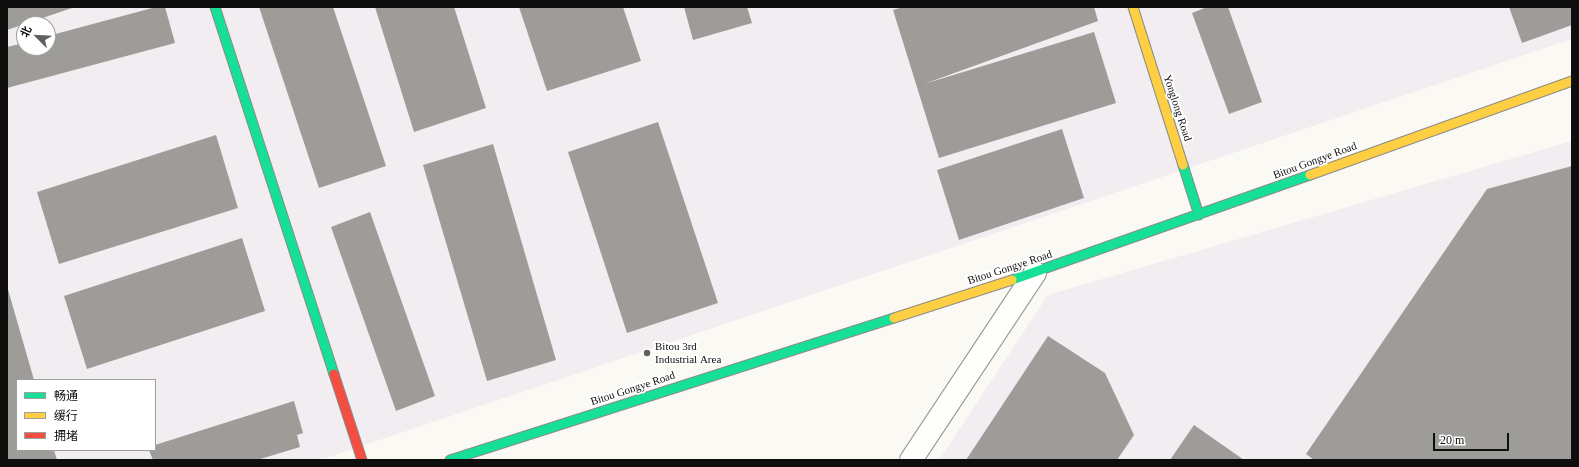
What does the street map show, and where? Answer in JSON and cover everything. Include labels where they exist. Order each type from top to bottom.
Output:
[{"type":"street","points":[[215,7],[362,460]]},
{"type":"street","name":"Yonglong Road","points":[[1133,7],[1199,215]]},
{"type":"street","name":"Bitou Gongye Road","points":[[450,460],[1035,273],[1572,81]]},
{"type":"street","points":[[911,460],[1035,273]]},
{"type":"shaded area","name":"Bitou 3rd Industrial Area","points":[[7,7],[1572,7],[1572,39],[320,460],[7,460]]},
{"type":"shaded area","points":[[1572,141],[1572,460],[939,460],[1048,295]]},
{"type":"building","points":[[7,7],[75,7],[48,16],[16,16],[16,27],[7,30]]},
{"type":"building","points":[[156,7],[165,7],[175,43],[7,88],[7,47],[16,45],[16,56],[56,56],[56,34]]},
{"type":"building","points":[[259,7],[333,7],[386,166],[319,188]]},
{"type":"building","points":[[375,7],[454,7],[486,108],[414,132]]},
{"type":"building","points":[[519,7],[623,7],[641,61],[547,91]]},
{"type":"building","points":[[684,7],[747,7],[752,23],[693,40]]},
{"type":"building","points":[[903,7],[1094,7],[1098,21],[924,84],[1094,32],[1116,103],[939,158],[893,10]]},
{"type":"building","points":[[1207,7],[1228,7],[1262,102],[1229,114],[1192,13]]},
{"type":"building","points":[[1509,7],[1572,7],[1572,25],[1522,43]]},
{"type":"building","points":[[658,122],[718,303],[627,333],[568,152]]},
{"type":"building","points":[[1062,129],[1084,198],[959,240],[937,170]]},
{"type":"building","points":[[216,135],[238,208],[59,264],[37,192]]},
{"type":"building","points":[[493,144],[556,360],[487,381],[423,165]]},
{"type":"building","points":[[1572,166],[1572,460],[1314,460],[1306,454],[1487,189]]},
{"type":"building","points":[[370,212],[435,396],[396,411],[331,227]]},
{"type":"building","points":[[242,238],[265,311],[87,369],[64,296]]},
{"type":"building","points":[[7,286],[34,379],[16,379],[16,451],[54,451],[57,460],[7,460]]},
{"type":"building","points":[[1048,336],[1105,373],[1134,435],[1117,460],[966,460]]},
{"type":"building","points":[[294,401],[303,433],[297,435],[300,447],[257,460],[153,460],[149,451],[156,451],[156,445]]},
{"type":"building","points":[[1194,425],[1244,460],[1170,460]]},
{"type":"traffic: fast","points":[[215,7],[334,374]]},
{"type":"traffic: fast","points":[[1183,165],[1199,215]]},
{"type":"traffic: fast","points":[[1012,280],[1310,175]]},
{"type":"traffic: fast","points":[[450,460],[894,318]]},
{"type":"traffic: slow","points":[[1133,7],[1183,165]]},
{"type":"traffic: slow","points":[[1310,175],[1572,81]]},
{"type":"traffic: slow","points":[[894,318],[1012,280]]},
{"type":"traffic: jam","points":[[334,374],[362,460]]},
{"type":"place","name":"Bitou 3rd Industrial Area","points":[[647,353]]}]
